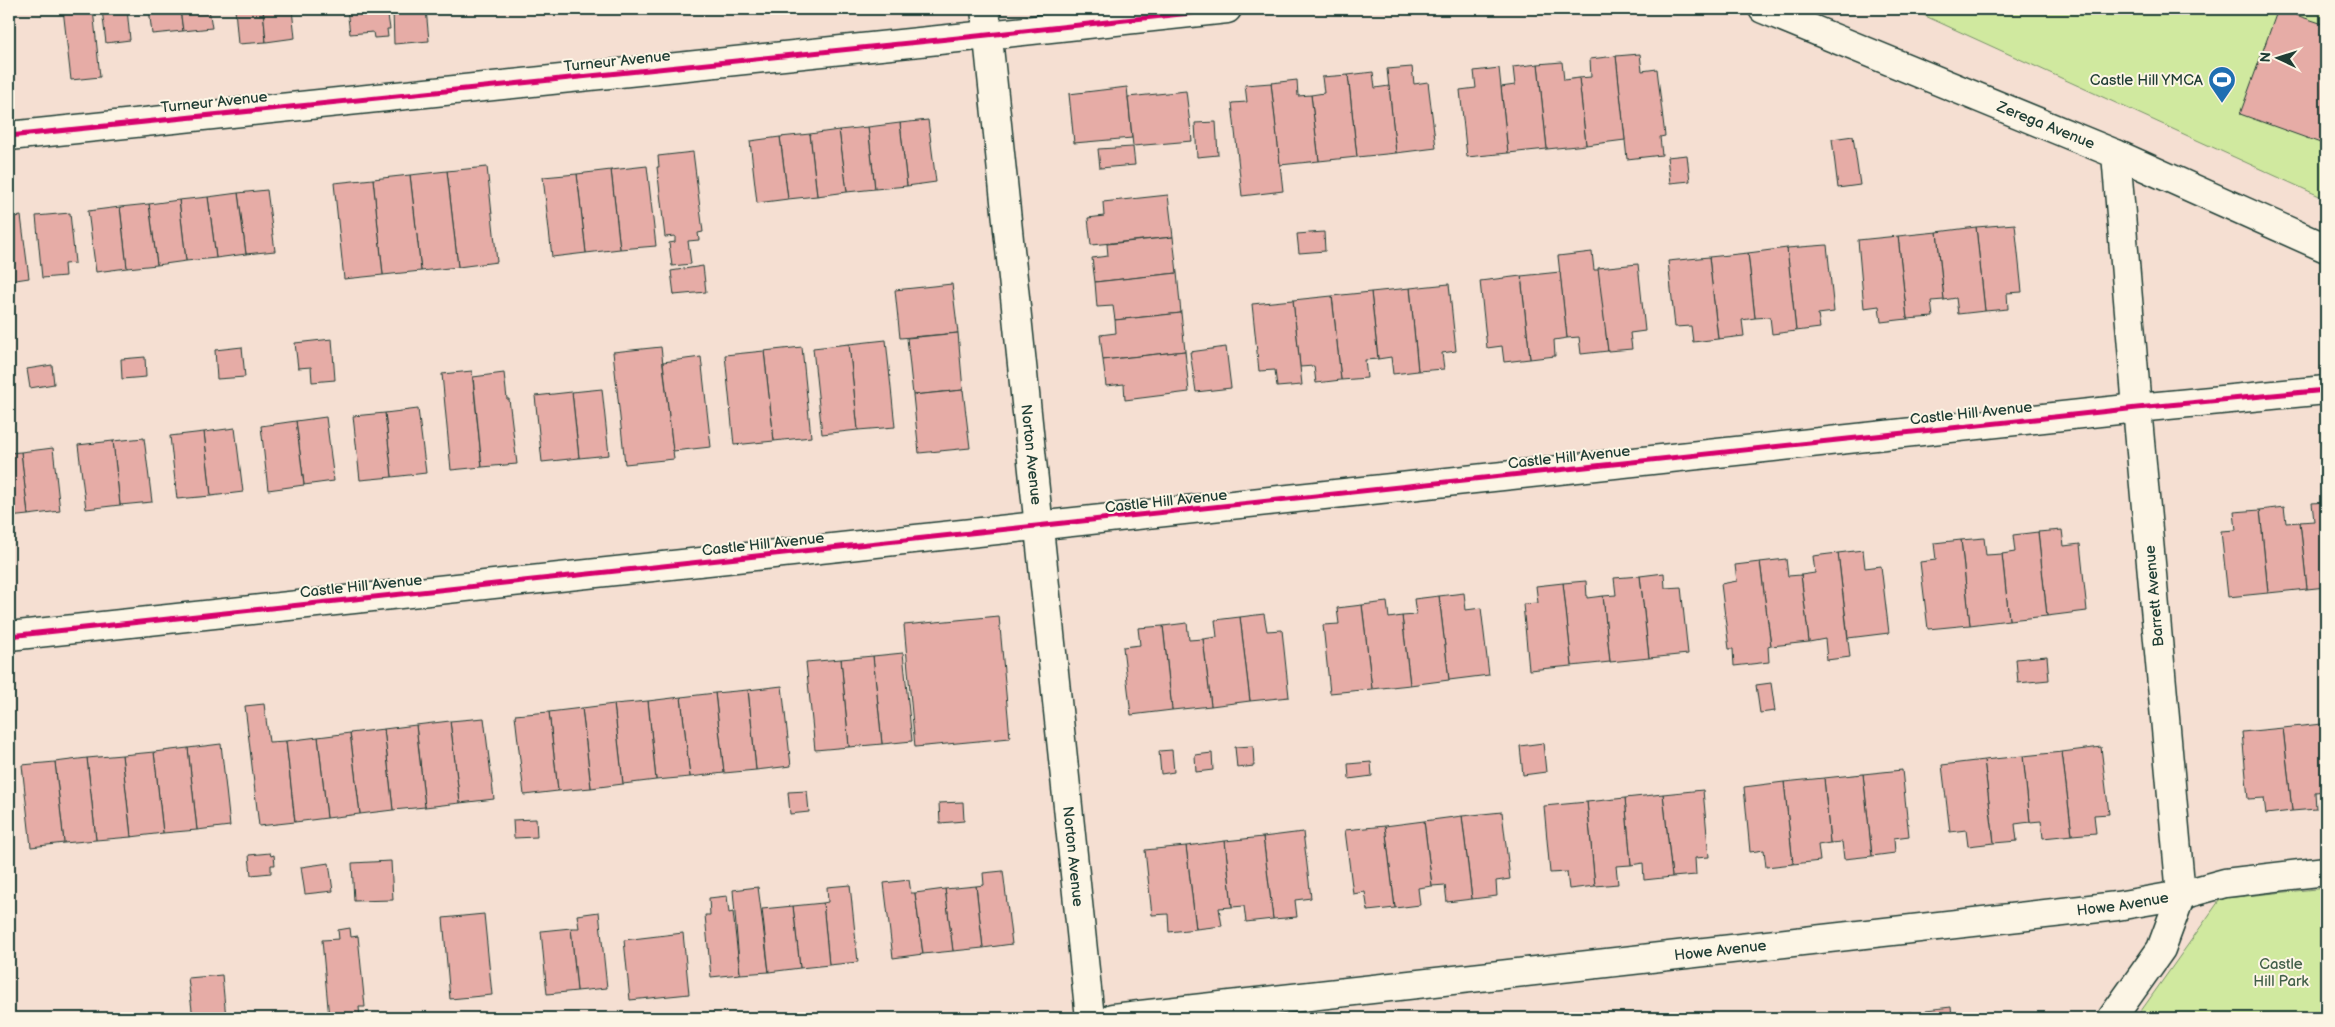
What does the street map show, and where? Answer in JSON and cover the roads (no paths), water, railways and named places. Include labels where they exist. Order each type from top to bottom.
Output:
[{"type":"street","name":"Norton Avenue","points":[[985,9],[1090,1018]]},
{"type":"street","name":"Turneur Avenue","points":[[9,136],[988,36],[1227,9]]},
{"type":"street","name":"Zerega Avenue","points":[[1763,9],[2116,154],[2326,248]]},
{"type":"street","name":"Barrett Avenue","points":[[2112,1018],[2161,949],[2181,895],[2116,154]]},
{"type":"street","name":"Castle Hill Avenue","points":[[9,636],[2137,408],[2326,390]]},
{"type":"street","name":"Howe Avenue","points":[[1113,1018],[2117,906],[2181,895],[2225,883],[2326,871]]},
{"type":"place","name":"Castle Hill YMCA","points":[[2222,104]]},
{"type":"park label","name":"Castle Hill Park","points":[[2281,972]]}]
